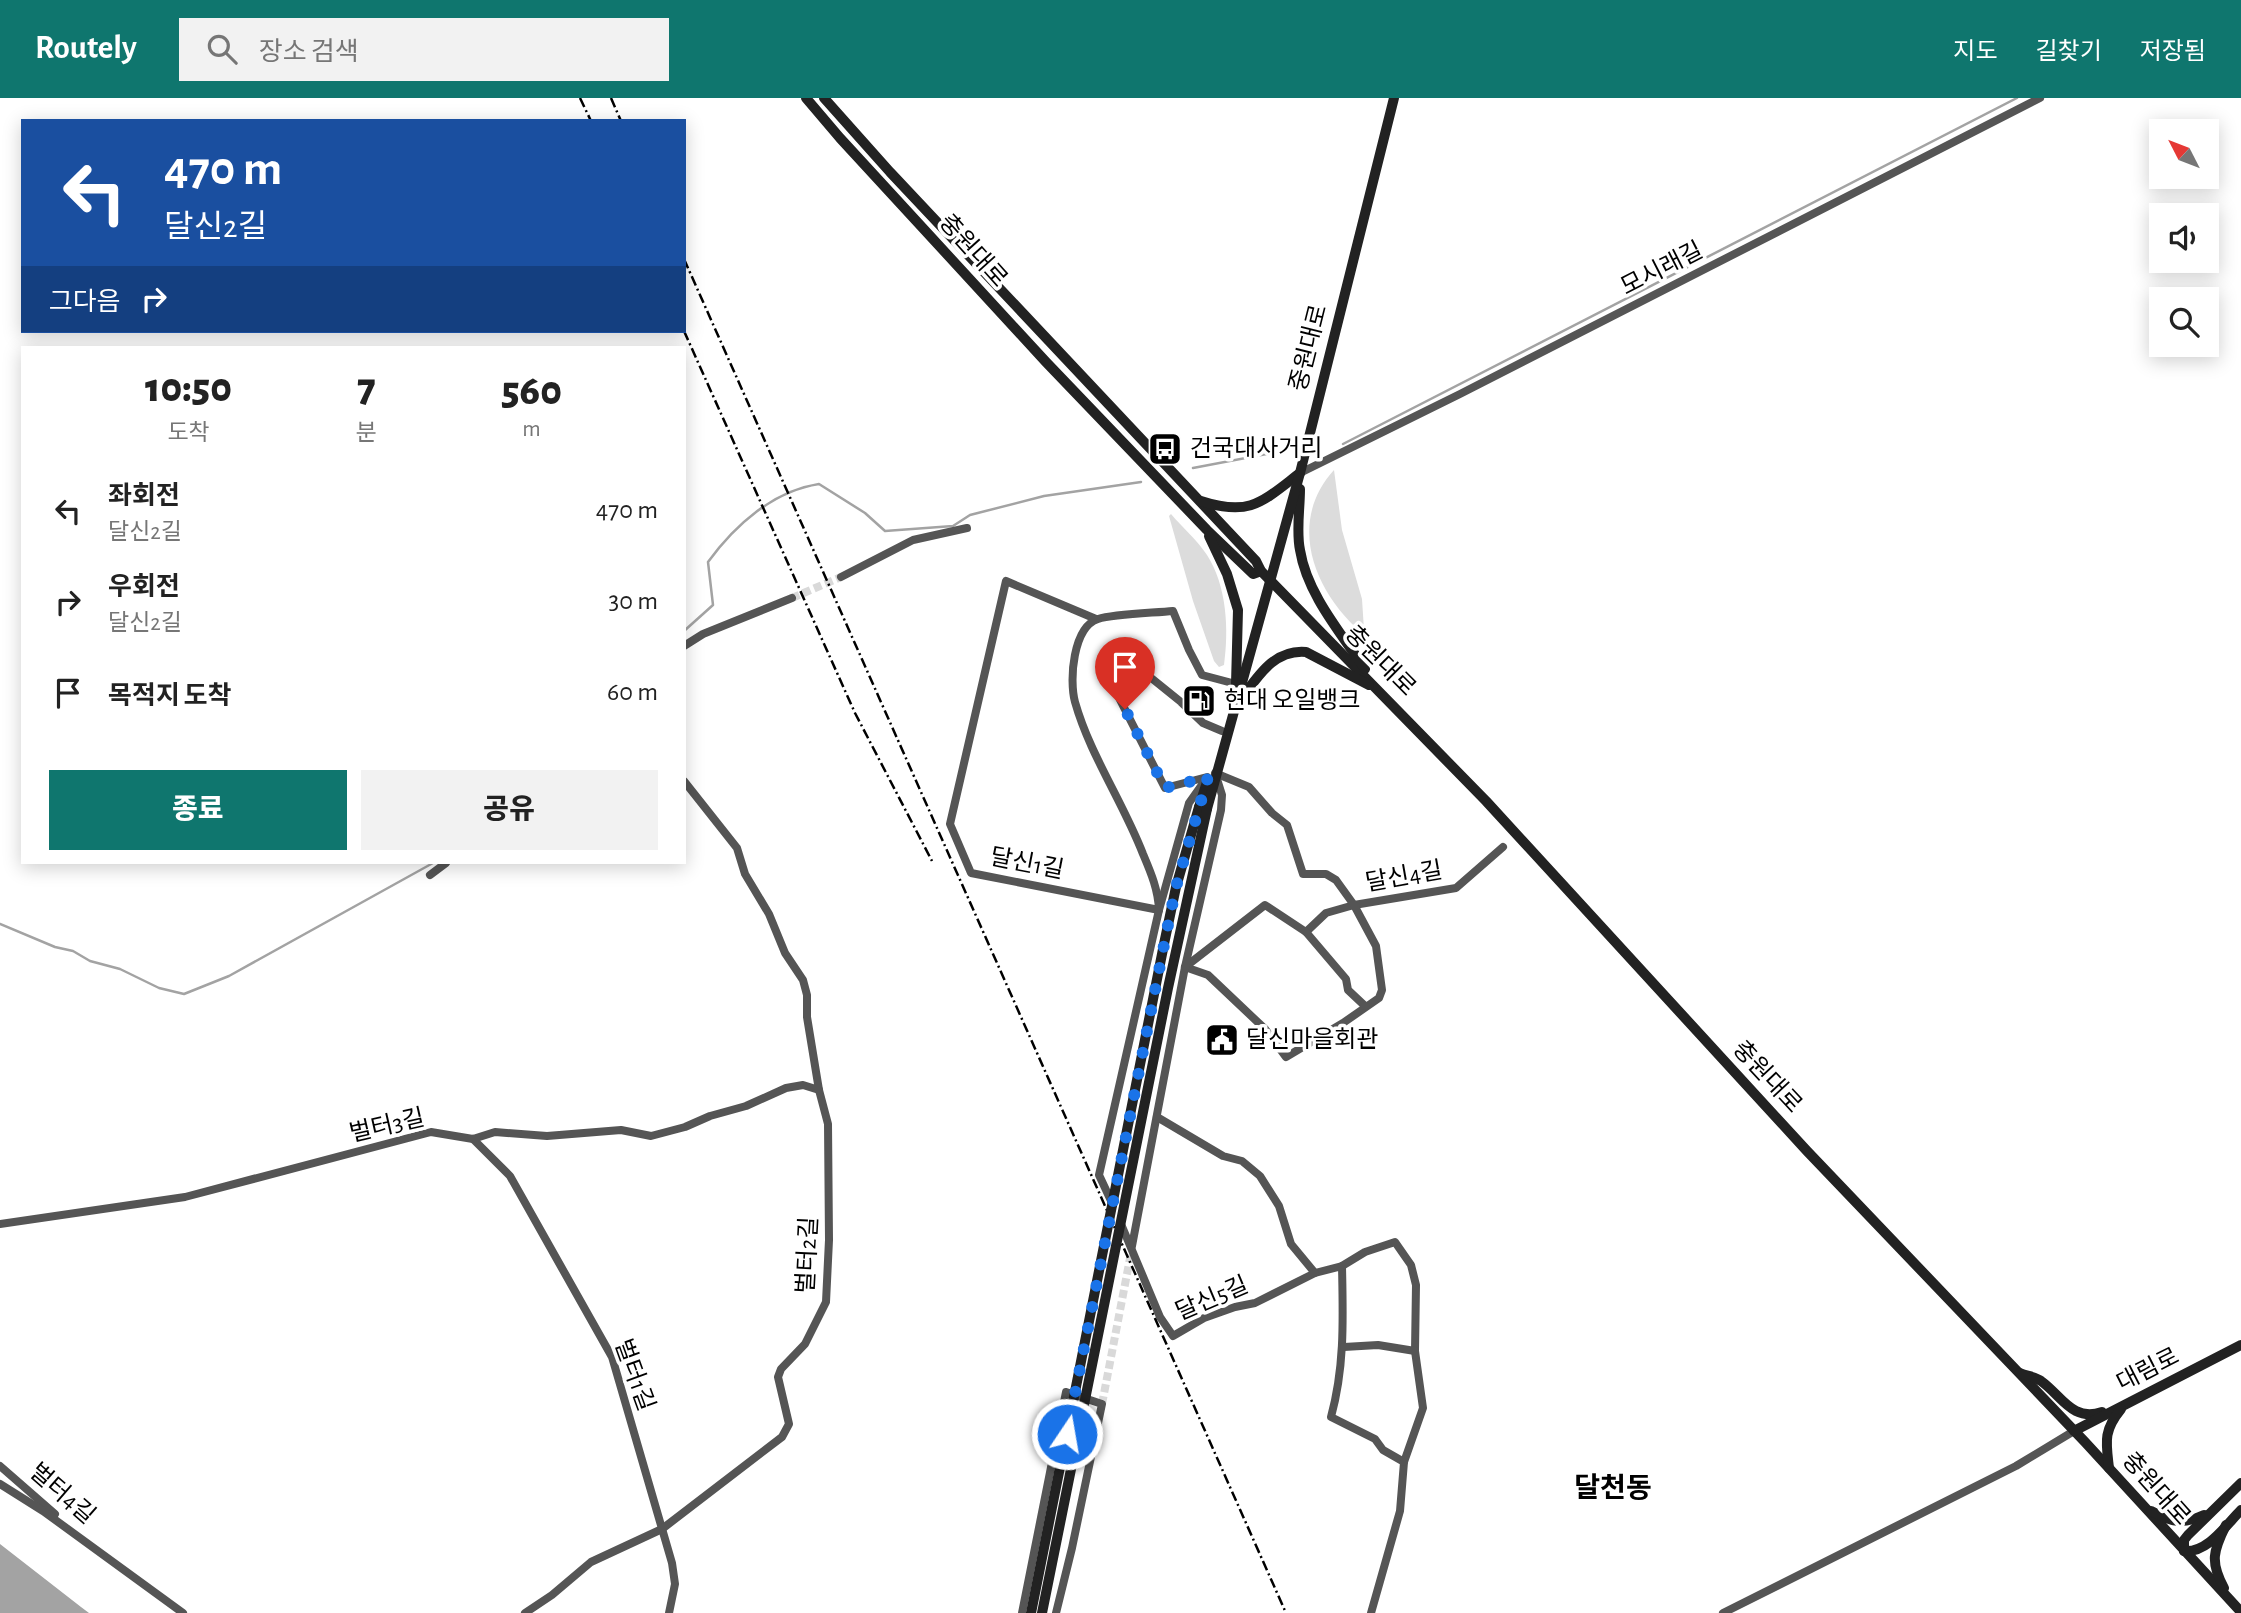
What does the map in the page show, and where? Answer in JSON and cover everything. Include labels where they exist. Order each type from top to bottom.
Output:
[{"type":"street","name":"충원대로","points":[[806,98],[839,138],[1046,362],[1207,530],[1253,574],[1261,571]]},
{"type":"street","name":"충원대로","points":[[824,98],[890,172],[1256,561],[1271,582],[1486,802],[1807,1151],[2109,1468],[2241,1612]]},
{"type":"street","name":"중원대로","points":[[1212,775],[1262,617],[1262,607],[1300,473],[1394,98]]},
{"type":"street","name":"모시래길","points":[[1300,473],[2040,98]]},
{"type":"street","points":[[1198,500],[1237,509],[1252,506],[1266,499],[1300,473]]},
{"type":"street","points":[[1300,473],[1299,549],[1309,579],[1336,626],[1381,692]]},
{"type":"street","points":[[841,577],[913,540],[967,528]]},
{"type":"street","points":[[1207,530],[1227,574],[1238,610],[1236,684]]},
{"type":"street","name":"달신1길","points":[[1159,910],[971,873],[950,824],[1006,580],[1096,619],[1172,611],[1202,675],[1236,684]]},
{"type":"street","points":[[686,645],[704,634],[792,598]]},
{"type":"street","name":"중원대로","points":[[1203,808],[1256,612],[1262,607]]},
{"type":"street","points":[[1096,619],[1082,634],[1076,653],[1072,669],[1074,700],[1091,743],[1132,824],[1158,892],[1159,910]]},
{"type":"street","points":[[1234,708],[1269,664],[1279,656],[1295,651],[1306,652],[1381,692]]},
{"type":"street","points":[[1185,967],[1209,975],[1265,1028],[1286,1057],[1379,998],[1382,990],[1376,946],[1354,905],[1336,880],[1326,874],[1303,874],[1287,825],[1249,787],[1212,775],[1165,788],[1112,684],[1112,677],[1133,670],[1150,677],[1203,723],[1222,732]]},
{"type":"street","points":[[1132,1248],[1100,1175],[1159,910],[1189,803],[1212,775]]},
{"type":"street","points":[[1132,1248],[1185,967],[1222,810],[1222,794],[1212,775]]},
{"type":"street","name":"벌터2길","points":[[525,1613],[552,1595],[591,1562],[662,1529],[782,1437],[789,1424],[778,1377],[781,1369],[806,1344],[826,1302],[830,1240],[830,1151],[828,1124],[819,1090],[803,980],[785,953],[769,914],[745,874],[737,848],[686,784]]},
{"type":"street","points":[[1031,1613],[1176,887],[1203,808]]},
{"type":"street","points":[[1042,1613],[1203,808]]},
{"type":"street","name":"달신4길","points":[[1306,932],[1326,913],[1354,905],[1456,888],[1503,846]]},
{"type":"street","points":[[430,875],[445,864]]},
{"type":"street","points":[[1185,967],[1265,905],[1306,932],[1346,979],[1348,990],[1365,1006]]},
{"type":"street","name":"벌터3길","points":[[0,1224],[185,1197],[431,1132],[473,1139],[495,1132],[547,1136],[621,1130],[651,1136],[746,1106],[786,1088],[803,1085],[819,1090]]},
{"type":"street","points":[[1157,1117],[1223,1156],[1241,1161],[1260,1176],[1279,1206],[1291,1244],[1315,1273]]},
{"type":"street","name":"벌터1길","points":[[473,1139],[510,1175],[612,1357],[662,1529],[675,1584],[669,1613]]},
{"type":"street","name":"달신5길","points":[[1132,1248],[1160,1317],[1173,1336],[1204,1318],[1255,1303],[1315,1273],[1342,1266],[1365,1252],[1395,1242],[1411,1265],[1416,1285],[1415,1351],[1423,1408],[1404,1462],[1400,1511],[1371,1613]]},
{"type":"street","points":[[1342,1266],[1344,1347],[1338,1391],[1331,1417],[1375,1439],[1383,1450],[1404,1462]]},
{"type":"street","points":[[1344,1347],[1378,1345],[1415,1351]]},
{"type":"street","name":"대림로","points":[[2074,1431],[2241,1345]]},
{"type":"street","points":[[2019,1373],[2040,1380],[2059,1398],[2084,1414],[2091,1416],[2125,1405]]},
{"type":"street","points":[[1022,1613],[1066,1392],[1102,1404],[1056,1613]]},
{"type":"street","points":[[2109,1468],[2106,1441],[2108,1429],[2125,1405]]},
{"type":"street","points":[[1723,1613],[2016,1465],[2074,1431]]},
{"type":"street","name":"벌터4길","points":[[0,1466],[100,1551]]},
{"type":"street","points":[[2241,1483],[2184,1540],[2184,1551],[2202,1549],[2241,1510]]},
{"type":"street","points":[[0,1484],[100,1551],[183,1613]]},
{"type":"street","points":[[2145,1508],[2177,1522],[2189,1522],[2213,1510]]},
{"type":"street","points":[[2226,1525],[2216,1546],[2214,1562],[2216,1573],[2232,1602]]},
{"type":"shaded area","points":[[1334,470],[1342,530],[1362,599],[1364,630],[1368,638],[1334,603],[1313,560],[1309,537],[1311,514],[1319,491]]},
{"type":"shaded area","points":[[1171,514],[1203,549],[1219,580],[1225,608],[1226,637],[1224,665],[1219,667],[1214,661],[1193,601],[1169,516]]},
{"type":"shaded area","points":[[0,1544],[81,1607],[89,1613],[0,1613]]},
{"type":"waterway","points":[[1343,444],[2017,98]]},
{"type":"waterway","points":[[1193,468],[1283,451]]},
{"type":"waterway","points":[[686,629],[713,605],[708,562],[719,548],[756,512],[802,488],[819,484],[865,513],[885,531],[953,526],[970,515],[1044,496],[1141,482]]},
{"type":"waterway","points":[[0,924],[55,947],[73,951],[90,961],[120,969],[159,988],[184,994],[229,976],[431,864]]},
{"type":"tunnel","points":[[792,598],[841,577]]},
{"type":"tunnel","points":[[1102,1404],[1132,1248]]},
{"type":"railway","points":[[580,98],[590,119]]},
{"type":"railway","points":[[611,98],[620,119]]},
{"type":"railway","points":[[686,263],[1286,1613]]},
{"type":"railway","points":[[685,333],[855,713],[932,861]]},
{"type":"place","name":"건국대사거리","points":[[1165,449]]},
{"type":"place","name":"현대 오일뱅크","points":[[1199,701]]},
{"type":"place","name":"달신마을회관","points":[[1222,1040]]},
{"type":"district","name":"달천동","points":[[1613,1489]]},
{"type":"route","points":[[1067,1434],[1176,887],[1208,777],[1165,788],[1125,709]]}]
